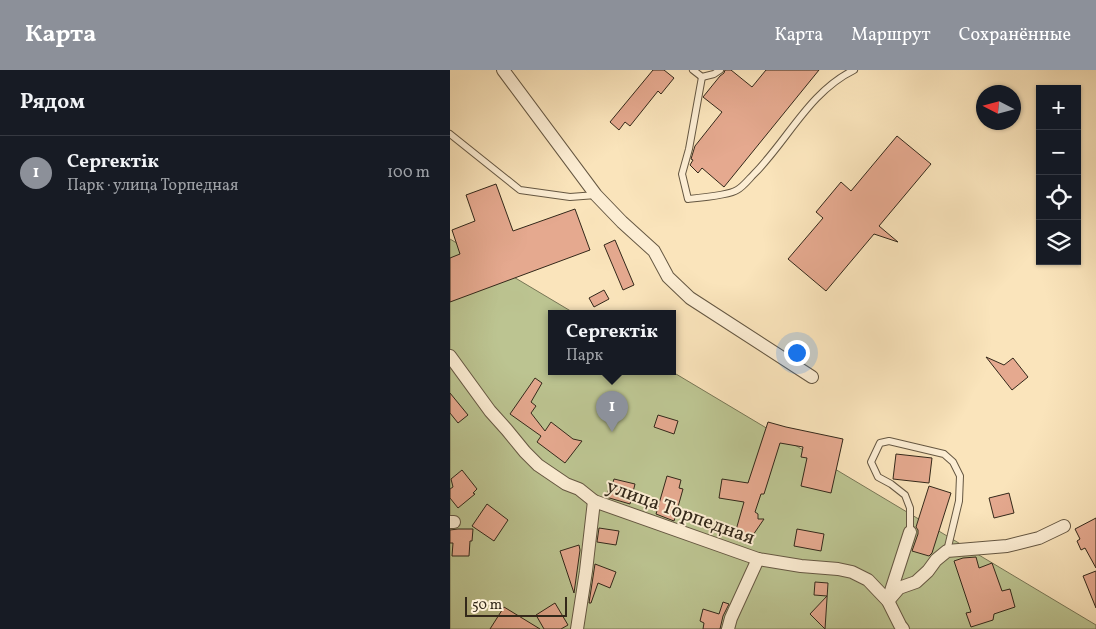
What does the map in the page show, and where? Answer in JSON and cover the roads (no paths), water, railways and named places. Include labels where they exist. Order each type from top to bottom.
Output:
[{"type":"street","points":[[503,70],[596,195],[654,251],[668,277],[690,298],[812,377]]},
{"type":"street","name":"улица Торпедная","points":[[450,356],[490,411],[531,458],[555,477],[579,489],[594,501],[758,559],[852,572],[868,580],[888,602],[903,629]]},
{"type":"street","points":[[577,629],[594,501]]},
{"type":"street","points":[[888,602],[899,588],[916,582],[936,560],[947,552],[1007,546],[1039,538],[1064,526]]},
{"type":"street","points":[[888,602],[910,532]]},
{"type":"street","points":[[728,629],[731,618],[758,559]]},
{"type":"lane","points":[[693,70],[702,77]]},
{"type":"lane","points":[[702,77],[714,74],[720,70]]},
{"type":"lane","points":[[702,77],[689,149],[682,174],[688,199],[737,191],[763,165],[795,122],[822,92],[842,76],[854,70]]},
{"type":"lane","points":[[450,134],[520,190],[570,197],[596,195]]},
{"type":"lane","points":[[910,532],[910,508],[905,495],[878,477],[872,462],[880,443],[889,441],[944,454],[953,462],[960,476],[959,501],[947,552]]},
{"type":"place","name":"Сергектік","points":[[612,432]]}]
